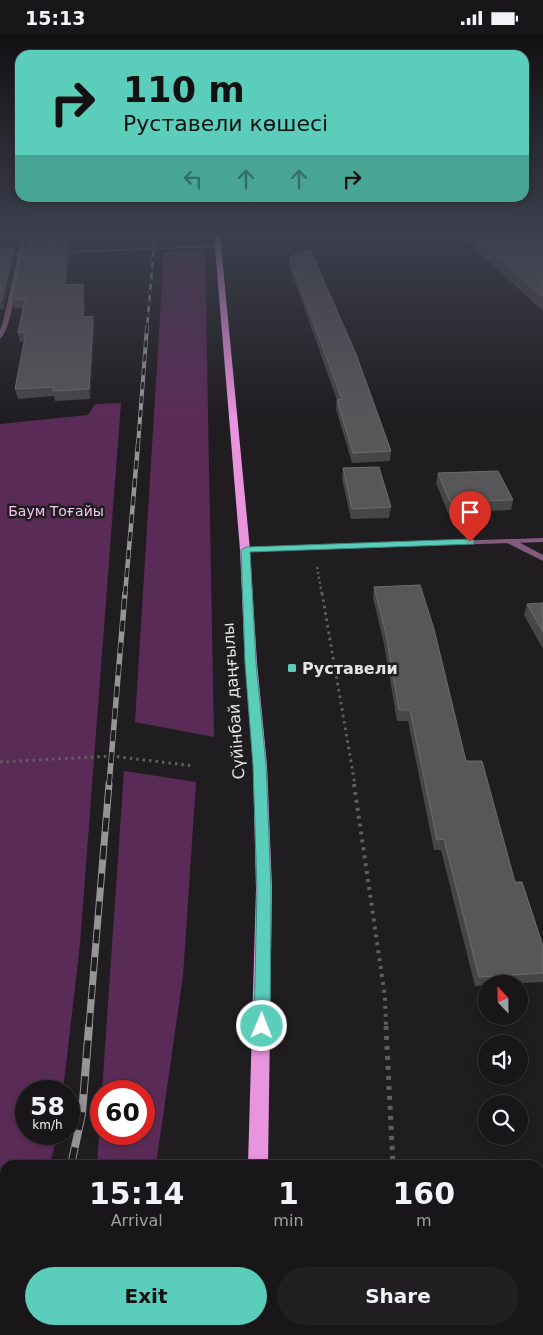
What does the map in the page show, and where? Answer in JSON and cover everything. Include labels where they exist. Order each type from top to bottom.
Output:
[{"type":"main road","name":"Сүйінбай даңғылы","points":[[223,296],[246,550],[251,663],[260,765],[264,889],[258,1160]]},
{"type":"street","points":[[0,337],[6,322],[11,296]]},
{"type":"street","points":[[246,550],[543,540]]},
{"type":"street","points":[[510,541],[543,558]]},
{"type":"path","points":[[313,547],[350,751],[385,997],[393,1160]]},
{"type":"path","points":[[0,762],[112,756],[194,766]]},
{"type":"green space","points":[[161,296],[206,296],[214,737],[135,722]]},
{"type":"green space","name":"Баум Тоғайы","points":[[121,403],[80,944],[64,1080],[15,1080],[15,1145],[55,1145],[51,1160],[0,1160],[0,424],[88,415],[95,404]]},
{"type":"green space","points":[[124,771],[196,782],[183,976],[157,1160],[97,1160],[98,1145],[155,1145],[155,1080],[103,1080]]},
{"type":"building","points":[[13,296],[83,296],[83,317],[93,316],[89,389],[53,391],[53,387],[15,389],[26,332],[18,333],[25,299],[12,300]]},
{"type":"building","points":[[303,296],[330,296],[356,354],[391,451],[353,453],[337,400],[342,399]]},
{"type":"building","points":[[379,467],[391,507],[352,509],[343,468]]},
{"type":"building","points":[[498,471],[513,500],[450,502],[438,473]]},
{"type":"building","points":[[420,585],[434,629],[466,761],[482,761],[515,882],[522,882],[543,946],[543,973],[478,975],[444,839],[437,840],[410,710],[399,710],[386,634],[374,587]]},
{"type":"building","points":[[543,603],[543,632],[527,604]]},
{"type":"railway","points":[[147,328],[150,296]]},
{"type":"railway","points":[[138,445],[147,327]]},
{"type":"railway","points":[[125,595],[138,444]]},
{"type":"railway","points":[[109,785],[125,593]]},
{"type":"railway","points":[[89,1027],[109,784]]},
{"type":"railway","points":[[72,1160],[82,1114],[89,1026]]},
{"type":"place","name":"Руставели","points":[[292,668]]},
{"type":"route","points":[[262,1026],[264,889],[260,765],[251,663],[246,550],[470,542]]}]
